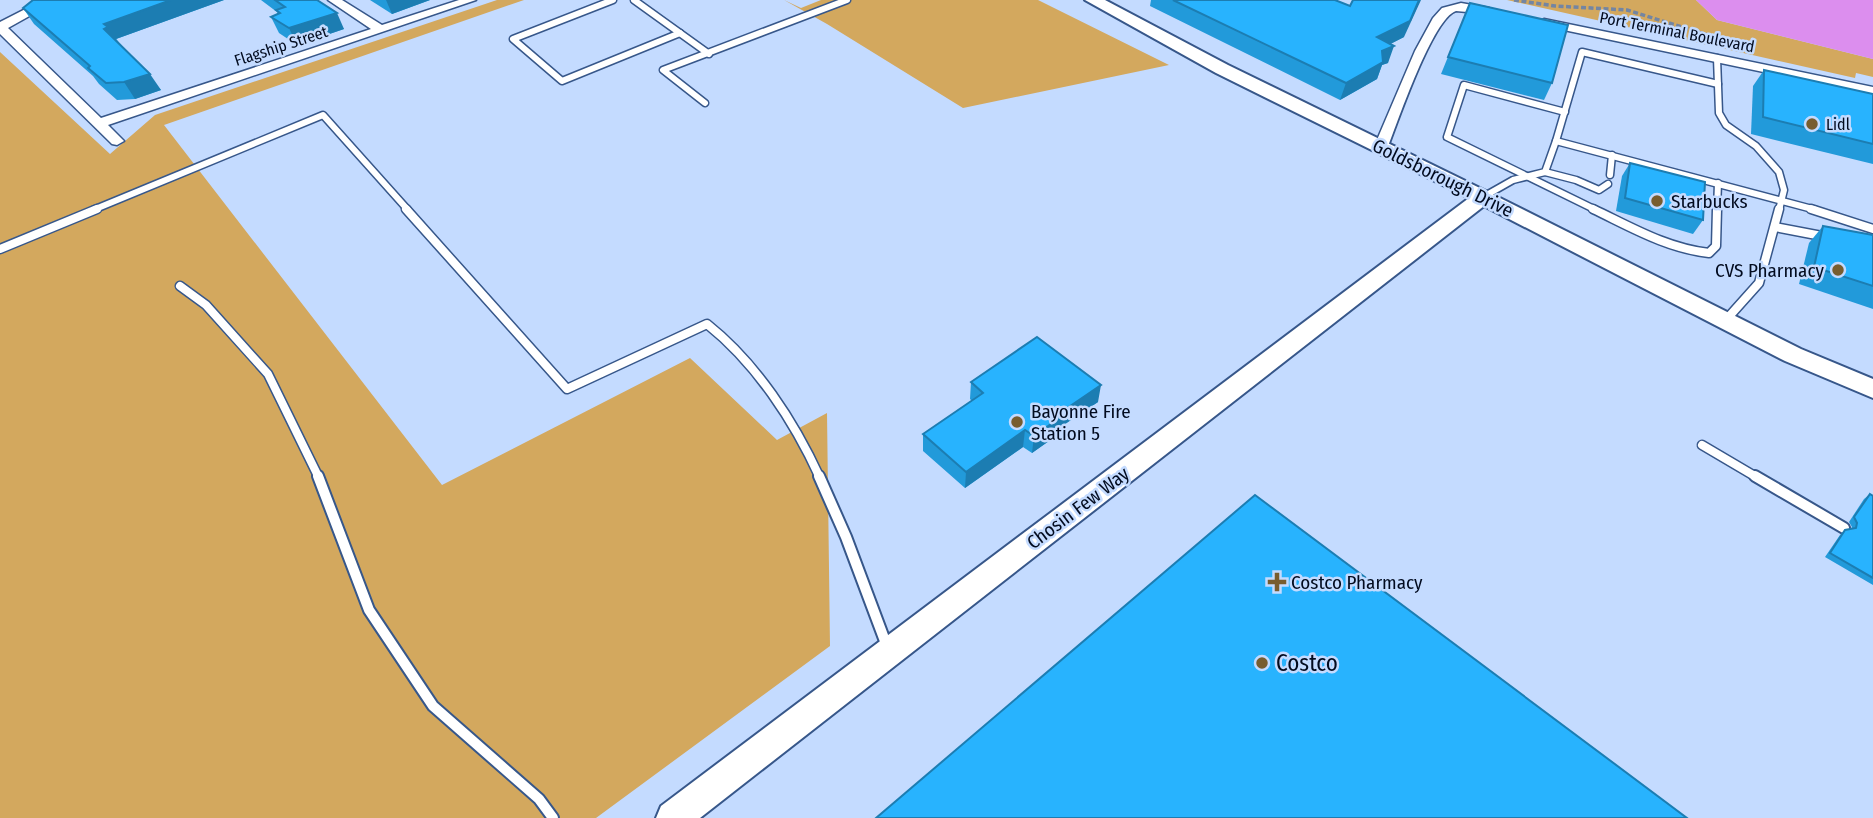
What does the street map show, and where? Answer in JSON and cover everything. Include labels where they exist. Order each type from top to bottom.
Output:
[{"type":"street","points":[[0,18],[33,0]]},
{"type":"street","points":[[52,0],[0,27],[117,141]]},
{"type":"street","points":[[334,0],[381,30]]},
{"type":"street","name":"Flagship Street","points":[[101,123],[470,0]]},
{"type":"street","name":"Goldsborough Drive","points":[[1093,0],[1222,69],[1483,197],[1793,355],[1873,389]]},
{"type":"street","points":[[1381,147],[1423,48],[1441,15],[1454,8],[1474,7],[1500,13]]},
{"type":"street","name":"Port Terminal Boulevard","points":[[1527,19],[1645,46],[1717,58],[1873,91]]},
{"type":"street","name":"Chosin Few Way","points":[[673,818],[1483,197]]},
{"type":"street","name":"Goldsborough Drive","points":[[1793,355],[1832,382],[1873,403]]},
{"type":"lane","points":[[612,0],[513,39],[562,81],[680,33]]},
{"type":"lane","points":[[634,0],[709,54]]},
{"type":"lane","points":[[705,103],[663,70],[847,0]]},
{"type":"lane","points":[[1545,172],[1582,52],[1718,85]]},
{"type":"lane","points":[[1717,58],[1719,113],[1726,125],[1756,146],[1779,172],[1784,190],[1759,283],[1725,321]]},
{"type":"lane","points":[[1565,112],[1464,85],[1447,137],[1652,237],[1698,253],[1709,253],[1716,246],[1718,183]]},
{"type":"lane","points":[[0,249],[323,115],[567,389],[707,324],[723,336],[775,396],[825,482],[890,652]]},
{"type":"lane","points":[[1556,141],[1782,199],[1873,229]]},
{"type":"lane","points":[[1609,175],[1612,155]]},
{"type":"lane","points":[[1483,197],[1513,180],[1545,172],[1599,190],[1608,184]]},
{"type":"lane","points":[[1776,227],[1836,239]]},
{"type":"lane","points":[[180,286],[206,305],[268,374],[325,491],[369,610],[433,706],[539,799],[552,818]]},
{"type":"lane","points":[[1702,445],[1844,528]]},
{"type":"path","points":[[1514,0],[1555,6],[1627,10],[1753,49]]},
{"type":"shaded area","points":[[497,0],[524,0],[164,125],[442,485],[690,358],[777,440],[827,413],[830,646],[596,818],[0,818],[0,52],[110,154],[155,115]]},
{"type":"shaded area","points":[[784,0],[801,8],[821,0],[1038,0],[1169,65],[963,108]]},
{"type":"shaded area","points":[[1507,0],[1696,0],[1717,20],[1873,59],[1873,77],[1856,73],[1855,78]]},
{"type":"shaded area","points":[[1696,0],[1873,0],[1873,59],[1717,20]]},
{"type":"building","points":[[33,0],[171,0],[104,24],[108,27],[104,29],[150,74],[124,82],[106,83],[23,8]]},
{"type":"building","points":[[275,0],[317,0],[337,13],[289,28],[271,17],[280,13],[276,10],[285,7]]},
{"type":"building","points":[[1173,0],[1335,0],[1350,6],[1353,0],[1419,0],[1410,21],[1377,37],[1394,46],[1382,51],[1383,62],[1346,83]]},
{"type":"building","points":[[1470,3],[1568,25],[1552,83],[1448,57]]},
{"type":"building","points":[[1764,70],[1873,94],[1873,144],[1763,117]]},
{"type":"building","points":[[1630,163],[1705,182],[1703,220],[1625,198]]},
{"type":"building","points":[[1823,226],[1873,235],[1873,286],[1814,267]]},
{"type":"building","name":"Bayonne Fire Station 5","points":[[1037,337],[1101,385],[1054,417],[1058,419],[1034,436],[1025,430],[966,472],[923,434],[983,393],[971,382]]},
{"type":"building","points":[[1870,494],[1873,496],[1873,578],[1830,553],[1845,530],[1856,528],[1854,517]]},
{"type":"building","name":"Costco","points":[[1255,495],[1687,818],[876,818]]},
{"type":"place","name":"Lidl","points":[[1812,124]]},
{"type":"place","name":"Starbucks","points":[[1657,201]]},
{"type":"place","name":"CVS Pharmacy","points":[[1838,270]]},
{"type":"place","name":"Bayonne Fire Station 5","points":[[1017,422]]},
{"type":"place","name":"Costco Pharmacy","points":[[1277,582]]},
{"type":"place","name":"Costco","points":[[1262,663]]}]
